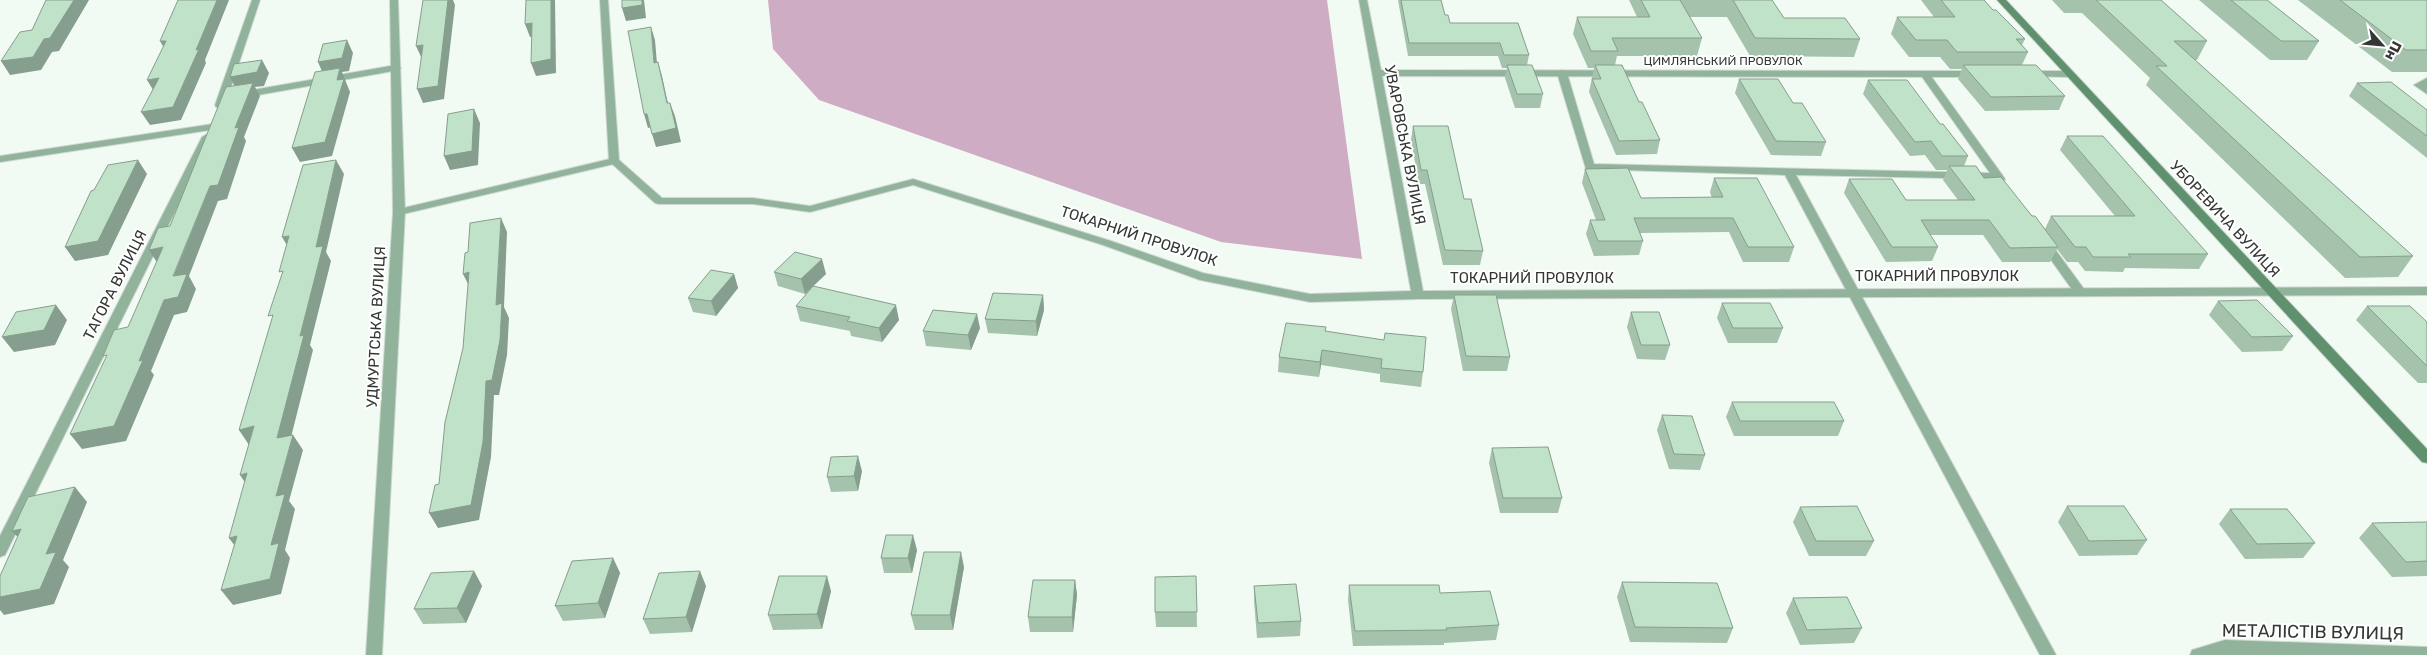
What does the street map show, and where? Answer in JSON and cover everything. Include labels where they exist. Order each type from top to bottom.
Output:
[{"type":"street","name":"ТАГОРА ВУЛИЦЯ","points":[[0,551],[213,127],[256,0]]},
{"type":"street","name":"УДМУРТСЬКА ВУЛИЦЯ","points":[[374,655],[399,212],[394,0]]},
{"type":"street","points":[[399,212],[614,161],[604,0]]},
{"type":"street","name":"УВАРОВСЬКА ВУЛИЦЯ","points":[[1363,0],[1418,295]]},
{"type":"street","name":"УБОРЕВИЧА ВУЛИЦЯ","points":[[2001,0],[2427,458]]},
{"type":"street","points":[[223,98],[396,68]]},
{"type":"street","name":"ЦИМЛЯНСЬКИЙ ПРОВУЛОК","points":[[1376,73],[1992,74]]},
{"type":"street","points":[[1562,73],[1590,167],[1998,176]]},
{"type":"street","points":[[1925,74],[2009,191]]},
{"type":"street","points":[[2012,74],[2070,74]]},
{"type":"street","points":[[0,160],[213,127]]},
{"type":"street","name":"ТОКАРНИЙ ПРОВУЛОК","points":[[614,161],[659,201],[754,201],[810,209],[913,182],[1107,243],[1200,276],[1310,298],[1418,295],[2427,291]]},
{"type":"street","points":[[1789,171],[2048,655]]},
{"type":"street","points":[[2036,230],[2080,292]]},
{"type":"street","name":"МЕТАЛІСТІВ ВУЛИЦЯ","points":[[2198,655],[2225,647],[2427,654]]},
{"type":"shaded area","points":[[768,0],[1327,0],[1362,259],[1221,242],[819,100],[773,49]]},
{"type":"building","points":[[46,0],[74,0],[50,38],[44,39],[33,57],[1,61],[20,32],[32,30]]},
{"type":"building","points":[[178,0],[217,0],[196,50],[199,49],[173,107],[141,112],[159,78],[147,80],[166,41],[160,41]]},
{"type":"building","points":[[423,0],[448,0],[438,86],[417,89],[423,45],[416,46]]},
{"type":"building","points":[[526,0],[551,0],[551,59],[531,63],[532,23],[525,24]]},
{"type":"building","points":[[622,0],[642,0],[642,5],[622,8]]},
{"type":"building","points":[[1401,0],[1441,0],[1445,15],[1448,15],[1450,23],[1518,23],[1529,55],[1504,55],[1500,43],[1409,43]]},
{"type":"building","points":[[1641,0],[1680,0],[1702,38],[1612,38],[1618,51],[1591,51],[1577,17],[1650,17]]},
{"type":"building","points":[[1733,0],[1772,0],[1784,18],[1845,18],[1860,39],[1755,38]]},
{"type":"building","points":[[1941,0],[1984,0],[2025,39],[2016,39],[2028,52],[1957,52],[1947,40],[1916,40],[1897,17],[1955,17]]},
{"type":"building","points":[[2096,0],[2161,0],[2207,41],[2174,41],[2413,256],[2360,257],[2156,66],[2167,66]]},
{"type":"building","points":[[2231,0],[2267,0],[2319,41],[2281,41]]},
{"type":"building","points":[[2340,0],[2427,0],[2427,50],[2406,50]]},
{"type":"building","points":[[651,27],[654,63],[658,62],[667,103],[670,103],[676,128],[652,134],[647,114],[644,114],[628,31]]},
{"type":"building","points":[[347,40],[342,58],[318,62],[323,44]]},
{"type":"building","points":[[262,60],[257,72],[230,77],[234,64]]},
{"type":"building","points":[[1507,65],[1532,65],[1543,94],[1517,94]]},
{"type":"building","points":[[1595,65],[1622,65],[1639,102],[1642,102],[1660,140],[1619,141],[1592,79],[1601,79]]},
{"type":"building","points":[[1963,65],[2036,65],[2065,96],[1991,97]]},
{"type":"building","points":[[340,68],[337,80],[344,79],[325,142],[292,148],[315,72]]},
{"type":"building","points":[[1739,79],[1778,79],[1793,103],[1802,103],[1826,142],[1776,141]]},
{"type":"building","points":[[1868,80],[1907,80],[1940,124],[1943,124],[1968,156],[1942,156],[1931,141],[1915,142]]},
{"type":"building","points":[[2391,82],[2427,110],[2427,136],[2357,83]]},
{"type":"building","points":[[253,83],[235,128],[239,127],[218,185],[210,186],[173,276],[187,274],[178,297],[164,300],[139,361],[143,360],[114,426],[70,434],[107,355],[103,356],[114,330],[128,327],[163,247],[149,250],[158,228],[170,226],[226,87]]},
{"type":"building","points":[[474,109],[472,151],[444,156],[448,114]]},
{"type":"building","points":[[1413,126],[1448,126],[1464,199],[1471,199],[1483,251],[1445,250],[1427,170],[1421,170]]},
{"type":"building","points":[[2067,136],[2103,136],[2208,254],[2128,254],[2131,257],[2093,257],[2086,247],[2075,247],[2051,216],[2135,216]]},
{"type":"building","points":[[138,160],[98,241],[65,247],[91,191],[94,190],[108,165]]},
{"type":"building","points":[[336,160],[316,247],[323,246],[300,336],[304,335],[277,438],[293,435],[276,496],[285,494],[271,545],[279,543],[270,579],[221,590],[237,536],[229,538],[247,473],[240,475],[254,426],[239,430],[273,315],[268,316],[283,271],[279,272],[289,236],[282,237],[303,165]]},
{"type":"building","points":[[1949,166],[1976,166],[1984,178],[2001,177],[2032,216],[2035,216],[2058,247],[2010,248],[1989,220],[1921,220],[1938,247],[1892,247],[1849,179],[1892,179],[1906,200],[1975,200]]},
{"type":"building","points":[[1628,168],[1641,198],[1723,197],[1714,178],[1757,178],[1794,247],[1748,247],[1733,218],[1634,218],[1643,241],[1598,241],[1590,220],[1605,220],[1585,169]]},
{"type":"building","points":[[501,218],[496,305],[502,303],[500,340],[492,380],[486,381],[483,442],[471,505],[429,513],[435,485],[439,484],[445,422],[463,348],[469,272],[463,274],[465,253],[468,252],[470,223]]},
{"type":"building","points":[[795,252],[822,259],[801,279],[774,272]]},
{"type":"building","points":[[711,270],[734,274],[711,301],[688,298]]},
{"type":"building","points":[[813,286],[896,305],[879,328],[847,321],[850,317],[796,306]]},
{"type":"building","points":[[993,293],[1043,295],[1036,321],[985,319]]},
{"type":"building","points":[[1454,295],[1496,295],[1510,357],[1466,356]]},
{"type":"building","points":[[2257,300],[2293,336],[2252,337],[2218,301]]},
{"type":"building","points":[[1722,303],[1770,303],[1783,328],[1733,328]]},
{"type":"building","points":[[56,305],[44,330],[2,337],[16,312]]},
{"type":"building","points":[[2367,306],[2410,306],[2427,322],[2427,366]]},
{"type":"building","points":[[933,310],[977,314],[968,335],[923,331]]},
{"type":"building","points":[[1631,312],[1659,312],[1670,345],[1641,345]]},
{"type":"building","points":[[1286,323],[1326,327],[1325,331],[1384,340],[1385,333],[1426,337],[1423,372],[1381,368],[1382,359],[1322,350],[1320,362],[1279,357]]},
{"type":"building","points":[[1732,402],[1834,402],[1844,421],[1740,421]]},
{"type":"building","points":[[1662,415],[1692,416],[1705,455],[1674,454]]},
{"type":"building","points":[[1548,447],[1562,498],[1503,498],[1492,448]]},
{"type":"building","points":[[858,456],[854,476],[827,477],[831,457]]},
{"type":"building","points":[[75,487],[46,554],[56,552],[40,589],[0,597],[0,576],[21,529],[12,531],[28,497]]},
{"type":"building","points":[[1857,506],[1874,541],[1816,541],[1800,507]]},
{"type":"building","points":[[2067,506],[2124,506],[2147,540],[2089,541]]},
{"type":"building","points":[[2230,509],[2287,509],[2315,543],[2257,544]]},
{"type":"building","points":[[2427,522],[2427,561],[2406,562],[2372,523]]},
{"type":"building","points":[[886,535],[913,535],[908,558],[881,558]]},
{"type":"building","points":[[924,552],[961,552],[950,615],[911,615]]},
{"type":"building","points":[[613,558],[598,603],[555,606],[572,561]]},
{"type":"building","points":[[474,571],[457,608],[414,609],[431,573]]},
{"type":"building","points":[[700,571],[686,617],[643,619],[659,573]]},
{"type":"building","points":[[779,576],[827,576],[817,614],[768,615]]},
{"type":"building","points":[[1196,576],[1197,612],[1155,612],[1155,577]]},
{"type":"building","points":[[1033,580],[1075,580],[1072,617],[1028,617]]},
{"type":"building","points":[[1622,582],[1717,583],[1733,628],[1635,627]]},
{"type":"building","points":[[1296,584],[1301,621],[1258,623],[1254,586]]},
{"type":"building","points":[[1349,585],[1439,585],[1440,593],[1490,591],[1499,625],[1446,628],[1447,630],[1355,631]]},
{"type":"building","points":[[1847,597],[1862,628],[1807,630],[1793,598]]}]
